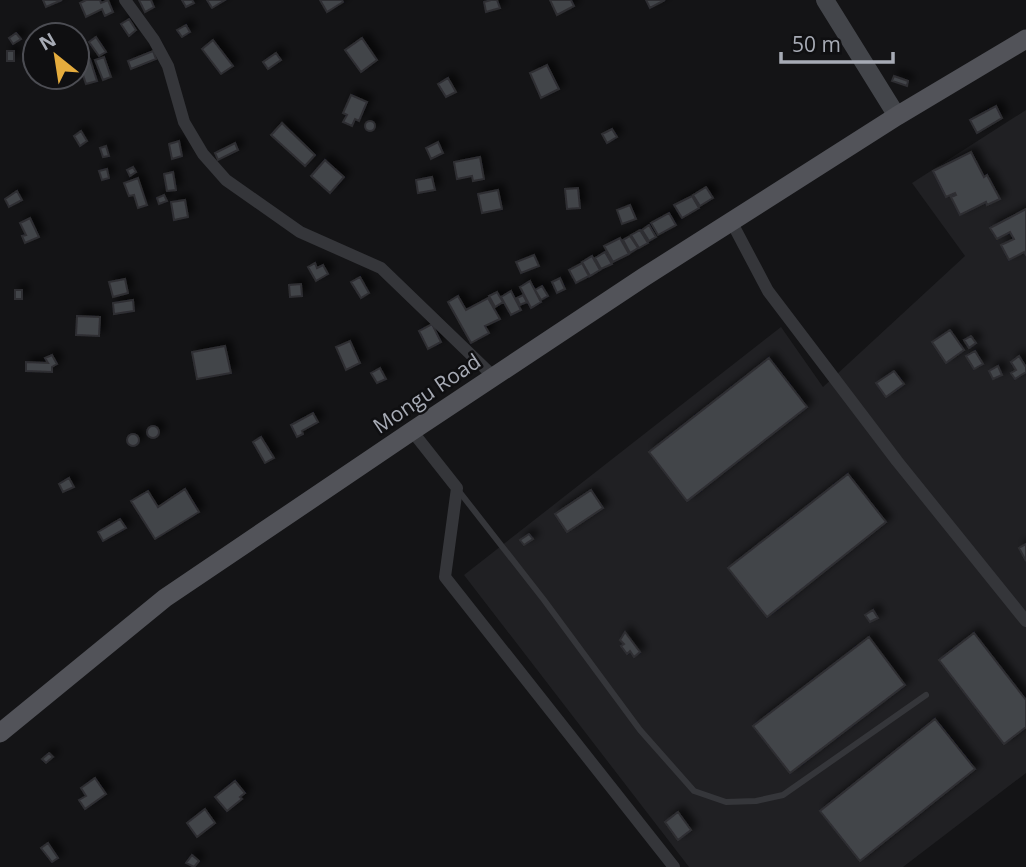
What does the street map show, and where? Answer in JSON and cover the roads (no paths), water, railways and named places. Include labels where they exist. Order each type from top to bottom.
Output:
[{"type":"main road","points":[[825,0],[897,116]]},
{"type":"main road","name":"Mongu Road","points":[[0,733],[164,598],[494,376],[731,221],[897,116],[1020,45]]},
{"type":"street","points":[[125,0],[169,66],[184,122],[203,153],[226,180],[300,232],[381,268],[494,376]]},
{"type":"street","points":[[731,221],[768,291],[897,461],[1026,621]]},
{"type":"street","points":[[412,431],[457,488],[445,578],[674,867]]},
{"type":"lane","points":[[457,488],[640,730],[694,791],[726,802],[756,802],[783,795],[926,695]]}]
